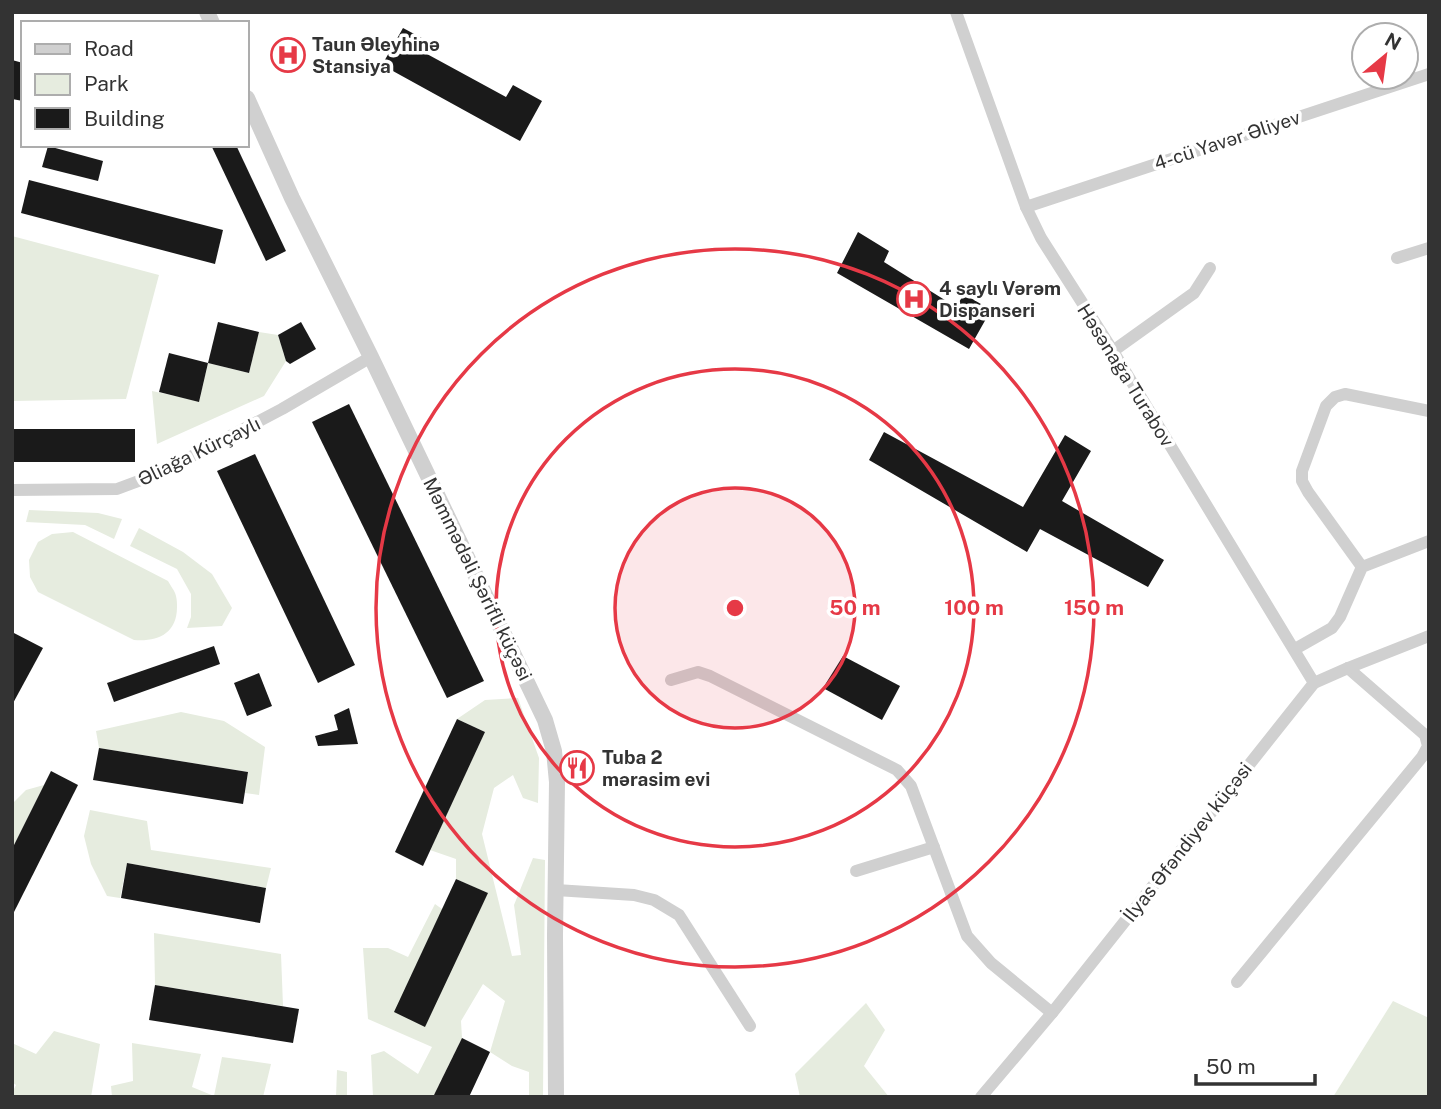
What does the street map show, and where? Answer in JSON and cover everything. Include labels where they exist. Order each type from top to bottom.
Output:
[{"type":"street","name":"Həsənağa Turabov","points":[[956,12],[1026,206],[1041,238],[1113,351],[1314,683]]},
{"type":"street","name":"4-cü Yavər Əliyev","points":[[1026,206],[1429,74]]},
{"type":"street","name":"Məmmədəli Şərifli küçəsi","points":[[248,99],[292,198],[545,720],[554,751],[557,782],[556,1097]]},
{"type":"street","points":[[1396,258],[1429,248]]},
{"type":"street","points":[[1113,351],[1194,293],[1210,268]]},
{"type":"street","name":"Əliağa Kürçaylı","points":[[12,490],[117,489],[172,467],[282,409],[371,357]]},
{"type":"street","points":[[1362,567],[1302,481],[1302,471],[1325,406],[1335,397],[1345,394],[1429,411]]},
{"type":"street","points":[[1295,649],[1332,628],[1340,617],[1362,567],[1429,541]]},
{"type":"street","name":"İlyas Əfəndiyev küçəsi","points":[[981,1097],[1052,1013],[1314,683],[1429,636]]},
{"type":"street","points":[[1237,982],[1423,757],[1428,746],[1425,735],[1348,668]]},
{"type":"street","points":[[671,680],[698,672],[710,676],[897,770],[911,786],[967,936],[991,963],[1052,1013]]},
{"type":"street","points":[[856,871],[934,847]]},
{"type":"street","points":[[555,890],[634,895],[654,900],[679,915],[750,1027]]},
{"type":"green space","points":[[12,236],[159,275],[126,399],[12,401]]},
{"type":"green space","points":[[259,332],[278,335],[286,361],[264,396],[157,444],[152,391],[199,401],[208,363],[249,373]]},
{"type":"green space","points":[[29,510],[98,513],[122,519],[114,539],[85,525],[26,522]]},
{"type":"green space","points":[[139,528],[183,552],[212,574],[232,608],[222,626],[187,628],[191,617],[191,594],[177,569],[130,546]]},
{"type":"green space","points":[[73,532],[168,581],[177,603],[174,624],[169,630],[158,638],[134,640],[38,592],[30,577],[29,560],[38,542],[52,534]]},
{"type":"green space","points":[[518,698],[539,758],[538,803],[523,798],[513,775],[494,788],[482,834],[512,956],[521,955],[514,905],[533,858],[545,860],[543,1097],[529,1097],[529,1072],[512,1066],[490,1052],[505,1001],[483,984],[461,1021],[462,1038],[433,1097],[373,1097],[371,1055],[384,1051],[418,1074],[432,1047],[368,1019],[363,948],[388,948],[408,957],[435,904],[442,909],[487,893],[456,879],[456,859],[430,850],[485,732],[457,719],[485,700]]},
{"type":"green space","points":[[181,712],[224,721],[265,747],[259,795],[245,793],[248,772],[99,748],[96,731]]},
{"type":"green space","points":[[44,785],[12,849],[12,804],[26,790]]},
{"type":"green space","points":[[90,810],[147,821],[151,850],[271,868],[266,888],[127,863],[120,898],[107,896],[91,864],[84,836]]},
{"type":"green space","points":[[154,933],[281,954],[283,1006],[155,985]]},
{"type":"green space","points":[[1393,1001],[1429,1018],[1429,1097],[1333,1097]]},
{"type":"green space","points":[[866,1003],[885,1030],[864,1066],[889,1097],[800,1097],[795,1074]]},
{"type":"green space","points":[[54,1031],[100,1044],[91,1097],[12,1097],[16,1085],[12,1082],[12,1043],[36,1054]]},
{"type":"green space","points":[[132,1043],[201,1054],[192,1087],[214,1096],[222,1057],[271,1064],[263,1097],[112,1097],[111,1086],[133,1081]]},
{"type":"green space","points":[[337,1070],[347,1072],[347,1097],[336,1097]]},
{"type":"building","points":[[403,28],[433,44],[427,54],[506,97],[513,85],[542,101],[520,141],[382,65]]},
{"type":"building","points":[[12,60],[21,62],[21,101],[12,99]]},
{"type":"building","points":[[48,147],[103,161],[98,181],[42,167]]},
{"type":"building","points":[[212,147],[237,147],[286,251],[266,261]]},
{"type":"building","points":[[29,180],[223,230],[215,264],[21,213]]},
{"type":"building","points":[[858,232],[889,251],[884,262],[956,307],[964,294],[991,310],[969,349],[837,273]]},
{"type":"building","points":[[218,322],[259,332],[249,373],[208,363]]},
{"type":"building","points":[[301,322],[316,349],[290,364],[286,361],[278,335]]},
{"type":"building","points":[[169,353],[208,363],[199,402],[159,392]]},
{"type":"building","points":[[349,404],[484,681],[447,698],[312,422]]},
{"type":"building","points":[[12,429],[135,429],[135,462],[12,462]]},
{"type":"building","points":[[884,432],[1023,507],[1065,435],[1091,451],[1062,501],[1164,560],[1148,587],[1040,529],[1027,552],[869,460]]},
{"type":"building","points":[[255,454],[355,665],[318,683],[217,471]]},
{"type":"building","points":[[12,632],[43,648],[12,705]]},
{"type":"building","points":[[214,646],[220,664],[114,702],[107,683]]},
{"type":"building","points":[[843,656],[900,686],[882,720],[823,688]]},
{"type":"building","points":[[259,673],[272,706],[247,716],[234,683]]},
{"type":"building","points":[[349,708],[358,744],[318,746],[315,736],[338,730],[334,715]]},
{"type":"building","points":[[457,719],[485,732],[423,866],[395,852]]},
{"type":"building","points":[[99,748],[248,772],[243,804],[93,780]]},
{"type":"building","points":[[51,771],[78,785],[12,916],[12,849]]},
{"type":"building","points":[[127,863],[266,888],[260,923],[121,898]]},
{"type":"building","points":[[456,879],[488,893],[425,1027],[394,1012]]},
{"type":"building","points":[[155,985],[299,1009],[293,1043],[149,1020]]},
{"type":"building","points":[[462,1038],[490,1052],[469,1097],[433,1097]]},
{"type":"place","name":"Taun Əleyhinə Stansiya","points":[[288,55]]},
{"type":"place","name":"4 saylı Vərəm Dispanseri","points":[[914,299]]},
{"type":"place","name":"Tuba 2 mərasim evi","points":[[577,768]]}]
